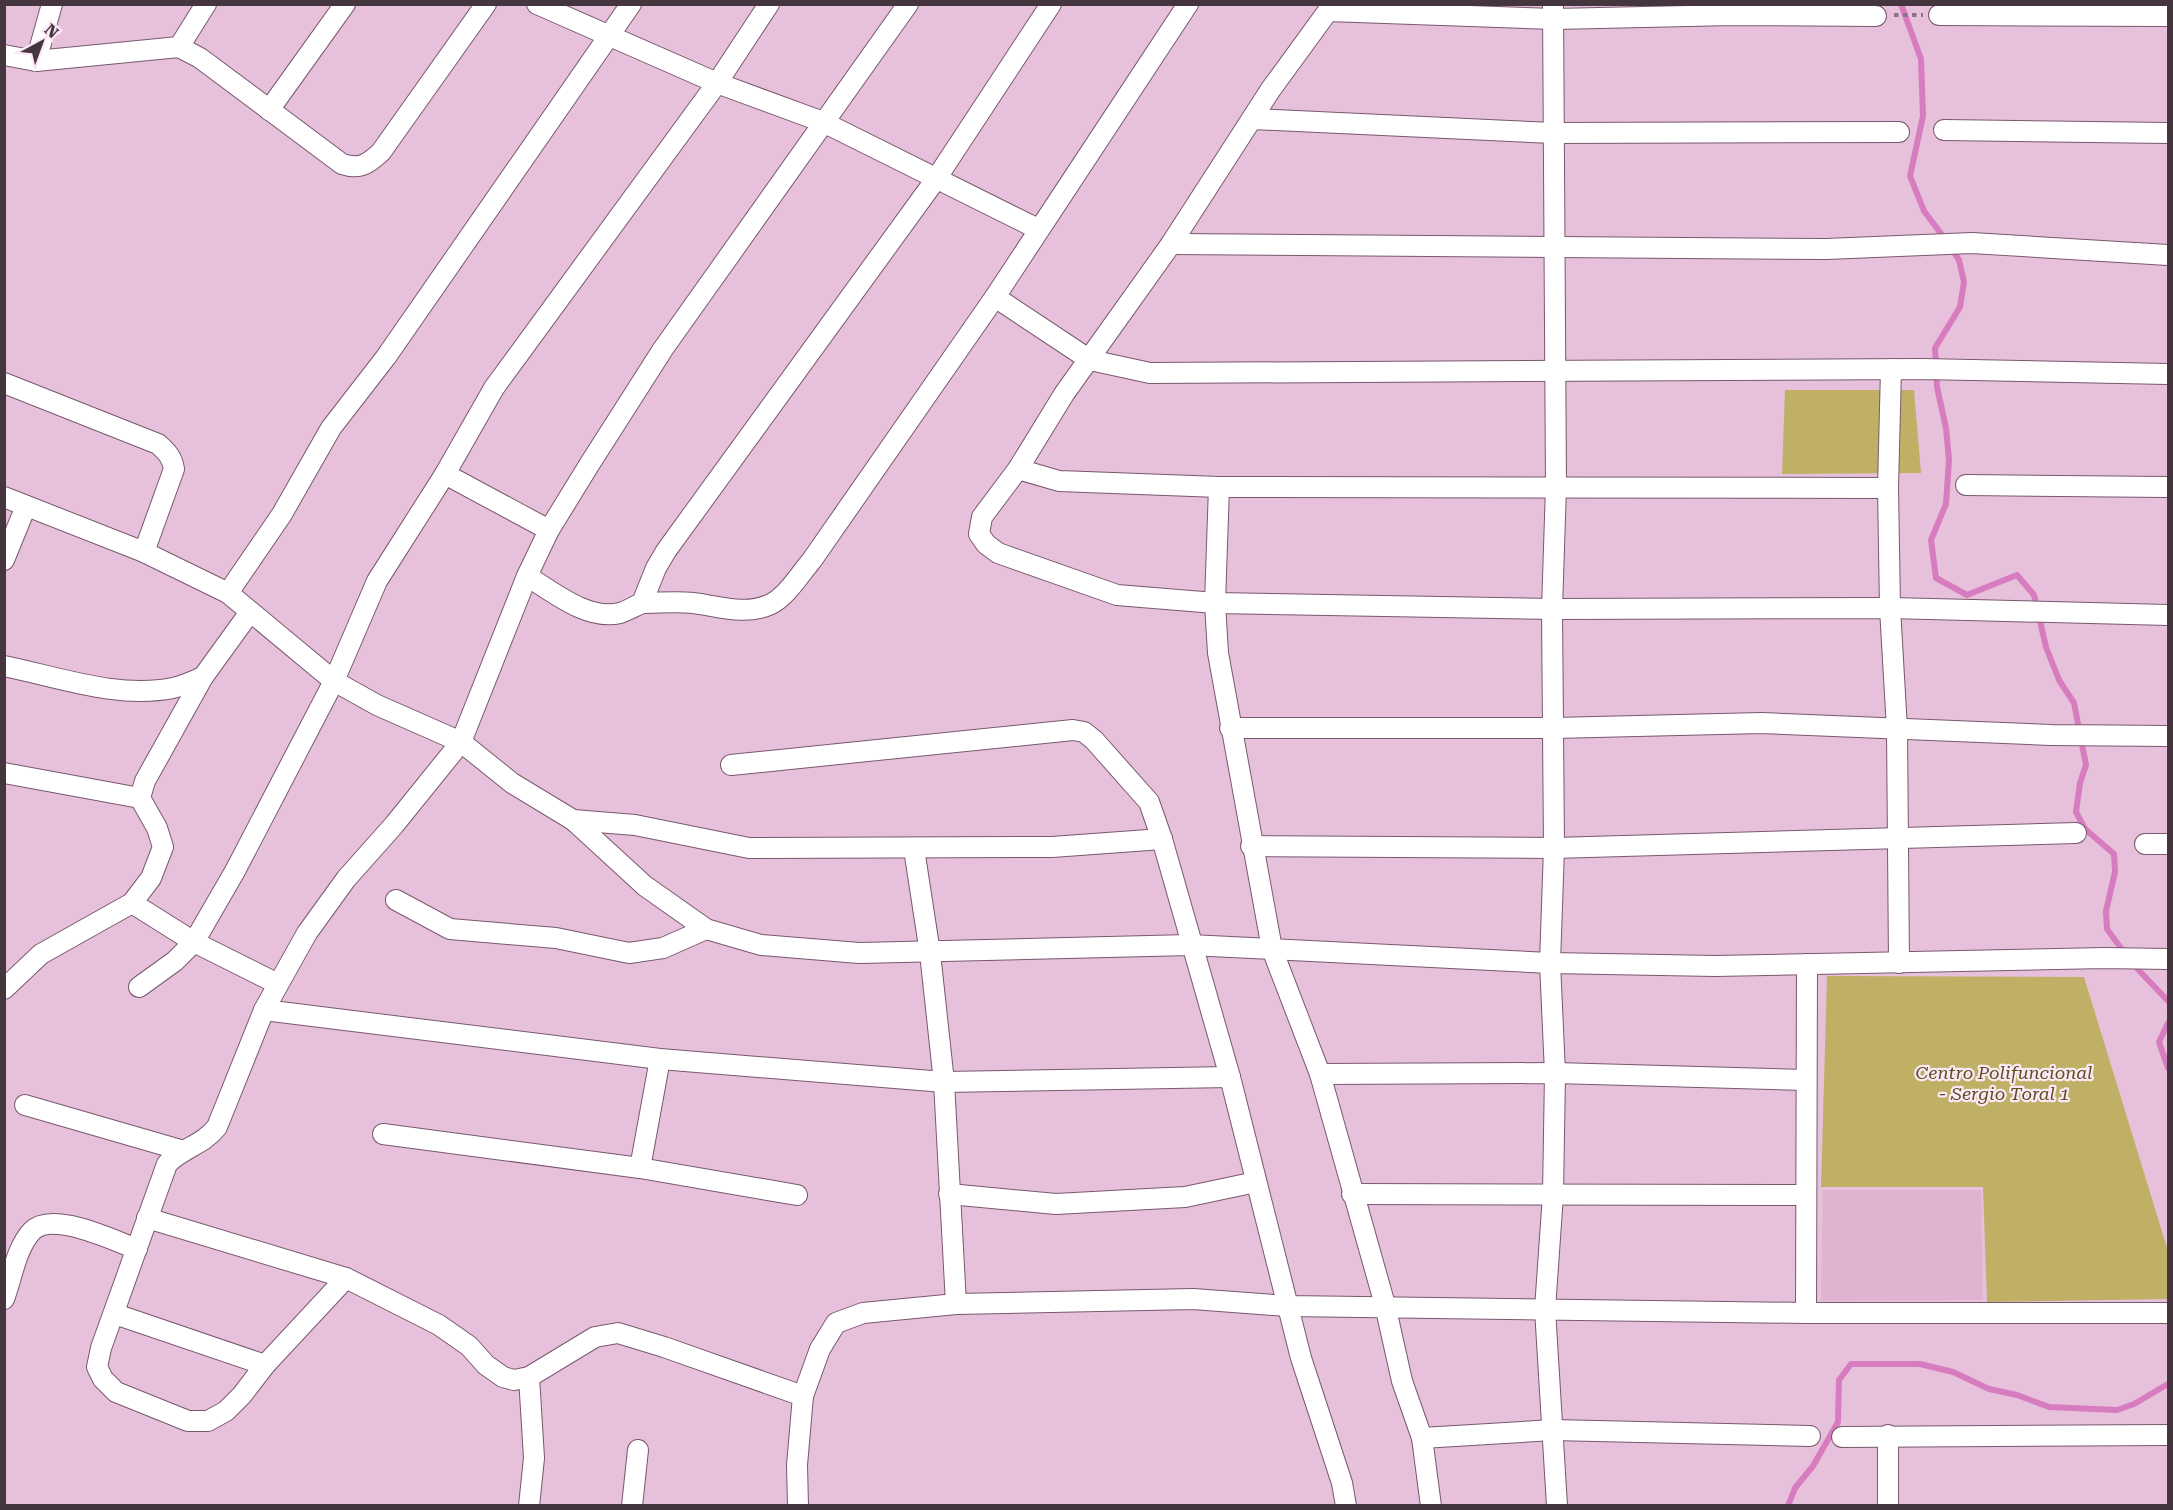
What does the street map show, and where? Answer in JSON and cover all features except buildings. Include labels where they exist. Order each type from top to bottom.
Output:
[{"type":"street","points":[[36,61],[52,4]]},
{"type":"street","points":[[179,46],[206,4]]},
{"type":"street","points":[[269,110],[345,4]]},
{"type":"street","points":[[4,55],[36,61],[179,46],[200,58],[342,164],[355,168],[368,164],[381,152],[486,4]]},
{"type":"street","points":[[537,4],[717,83],[823,122],[1038,229]]},
{"type":"street","points":[[228,593],[282,514],[331,428],[406,329],[631,4]]},
{"type":"street","points":[[139,987],[175,961],[194,942],[235,871],[334,681],[377,581],[445,474],[494,388],[717,83],[769,4]]},
{"type":"street","points":[[346,1278],[265,1365],[226,1411],[208,1421],[188,1421],[116,1392],[103,1379],[97,1367],[101,1347],[115,1314],[167,1164],[184,1151],[204,1141],[217,1127],[264,1010],[308,933],[346,879],[394,825],[461,742],[527,576],[549,530],[663,349],[908,4]]},
{"type":"street","points":[[642,603],[656,568],[666,551],[936,179],[1051,4]]},
{"type":"street","points":[[527,576],[561,598],[594,613],[619,613],[642,603],[675,602],[739,610],[756,609],[772,603],[812,560],[995,297],[1188,4]]},
{"type":"street","points":[[1880,16],[1330,8],[1252,119],[1171,244],[1064,394],[1018,469],[982,517],[979,534],[986,544],[998,553],[1117,595],[1215,603],[1552,609],[1890,608],[2169,615]]},
{"type":"street","points":[[1554,12],[1556,487],[1552,609],[1554,848],[1550,963],[1555,1073],[1553,1195],[1545,1309],[1557,1506]]},
{"type":"street","points":[[1933,15],[2169,16]]},
{"type":"street","points":[[1252,119],[1553,133],[1899,132]]},
{"type":"street","points":[[1944,130],[2169,134]]},
{"type":"street","points":[[1171,244],[1826,249],[1972,243],[2169,255]]},
{"type":"street","points":[[995,297],[1090,360],[1149,373],[1958,369],[2169,375]]},
{"type":"street","points":[[1891,369],[1888,488],[1890,608],[1898,729],[1899,963]]},
{"type":"street","points":[[4,383],[158,444],[167,452],[172,459],[174,469],[144,552]]},
{"type":"street","points":[[1018,469],[1059,481],[1219,487],[1888,488]]},
{"type":"street","points":[[445,474],[549,530]]},
{"type":"street","points":[[1966,485],[2169,487]]},
{"type":"street","points":[[1219,487],[1215,603],[1218,653],[1251,846],[1272,949],[1320,1074],[1385,1305],[1402,1381],[1422,1438],[1431,1506]]},
{"type":"street","points":[[4,497],[144,552],[228,593],[334,681],[377,705],[461,742],[512,783],[573,820],[645,886],[705,929],[761,945],[859,953],[1190,945],[1550,963],[1807,964],[2161,959]]},
{"type":"street","points":[[4,560],[26,506]]},
{"type":"street","points":[[4,989],[41,954],[132,903],[151,878],[163,847],[158,828],[140,798],[145,781],[203,677],[250,612]]},
{"type":"street","points":[[4,666],[110,689],[133,691],[176,688],[203,677]]},
{"type":"street","points":[[1230,728],[1554,728],[1762,723],[2050,735],[2169,736]]},
{"type":"street","points":[[731,765],[1035,733],[1084,732],[1149,802],[1162,839],[1190,945],[1230,1077],[1301,1358],[1342,1483],[1346,1506]]},
{"type":"street","points":[[4,773],[140,798]]},
{"type":"street","points":[[573,820],[635,825],[749,848],[1053,847],[1162,839]]},
{"type":"street","points":[[1251,846],[1554,848],[2076,832]]},
{"type":"street","points":[[2145,844],[2169,844]]},
{"type":"street","points":[[914,849],[930,953],[944,1082],[956,1304]]},
{"type":"street","points":[[396,900],[450,929],[556,938],[629,953],[663,948],[705,929]]},
{"type":"street","points":[[132,903],[194,942],[278,984]]},
{"type":"street","points":[[1806,1312],[1807,964]]},
{"type":"street","points":[[264,1010],[660,1059],[944,1082],[1230,1077]]},
{"type":"street","points":[[640,1168],[660,1059]]},
{"type":"street","points":[[1320,1074],[1555,1073],[1806,1080]]},
{"type":"street","points":[[25,1105],[184,1151]]},
{"type":"street","points":[[383,1134],[640,1168],[797,1196]]},
{"type":"street","points":[[950,1194],[1056,1204],[1185,1197],[1256,1182]]},
{"type":"street","points":[[1352,1194],[1806,1195]]},
{"type":"street","points":[[147,1218],[346,1278],[439,1325],[469,1346],[486,1365],[503,1377],[514,1380],[529,1377],[595,1337],[618,1334],[664,1347],[803,1396]]},
{"type":"street","points":[[4,1299],[21,1248],[33,1230],[46,1223],[61,1223],[137,1249]]},
{"type":"street","points":[[798,1506],[797,1465],[803,1396],[820,1349],[836,1323],[863,1313],[956,1304],[1193,1299],[1287,1306],[1385,1305],[1806,1312],[2103,1311],[2169,1313]]},
{"type":"street","points":[[115,1314],[265,1365]]},
{"type":"street","points":[[529,1377],[534,1458],[529,1506]]},
{"type":"street","points":[[1422,1438],[1553,1430],[1810,1436]]},
{"type":"street","points":[[1888,1435],[1888,1506]]},
{"type":"street","points":[[1842,1437],[2169,1435]]},
{"type":"street","points":[[632,1506],[638,1450]]},
{"type":"path","points":[[1880,16],[1933,15]]},
{"type":"shaded area","points":[[1823,1190],[1981,1190],[1983,1300],[1821,1301]]},
{"type":"green space","points":[[1785,390],[1914,390],[1921,473],[1782,474]]},
{"type":"green space","name":"Centro Polifuncional - Sergio Toral 1","points":[[1827,976],[2084,977],[2168,1251],[2168,1299],[1987,1302],[1983,1187],[1821,1187]]},
{"type":"waterway","points":[[1901,4],[1921,59],[1923,116],[1910,176],[1924,211],[1945,239]]},
{"type":"waterway","points":[[1951,248],[1959,260],[1964,282],[1960,307],[1935,348],[1937,387],[1946,428],[1949,460],[1946,504],[1931,540],[1936,578],[1967,595],[2017,575],[2034,595],[2046,647],[2059,680],[2074,703],[2086,765],[2080,783],[2076,812],[2085,829],[2114,854],[2115,872],[2106,911],[2107,929],[2126,955]]},
{"type":"waterway","points":[[2132,963],[2168,1001]]},
{"type":"waterway","points":[[2168,1023],[2159,1042],[2168,1068]]},
{"type":"waterway","points":[[1788,1506],[1795,1488],[1813,1466],[1838,1422],[1839,1380],[1851,1364],[1920,1364],[1953,1372],[1989,1389],[2017,1395],[2049,1407],[2117,1410],[2134,1404],[2168,1384]]}]
